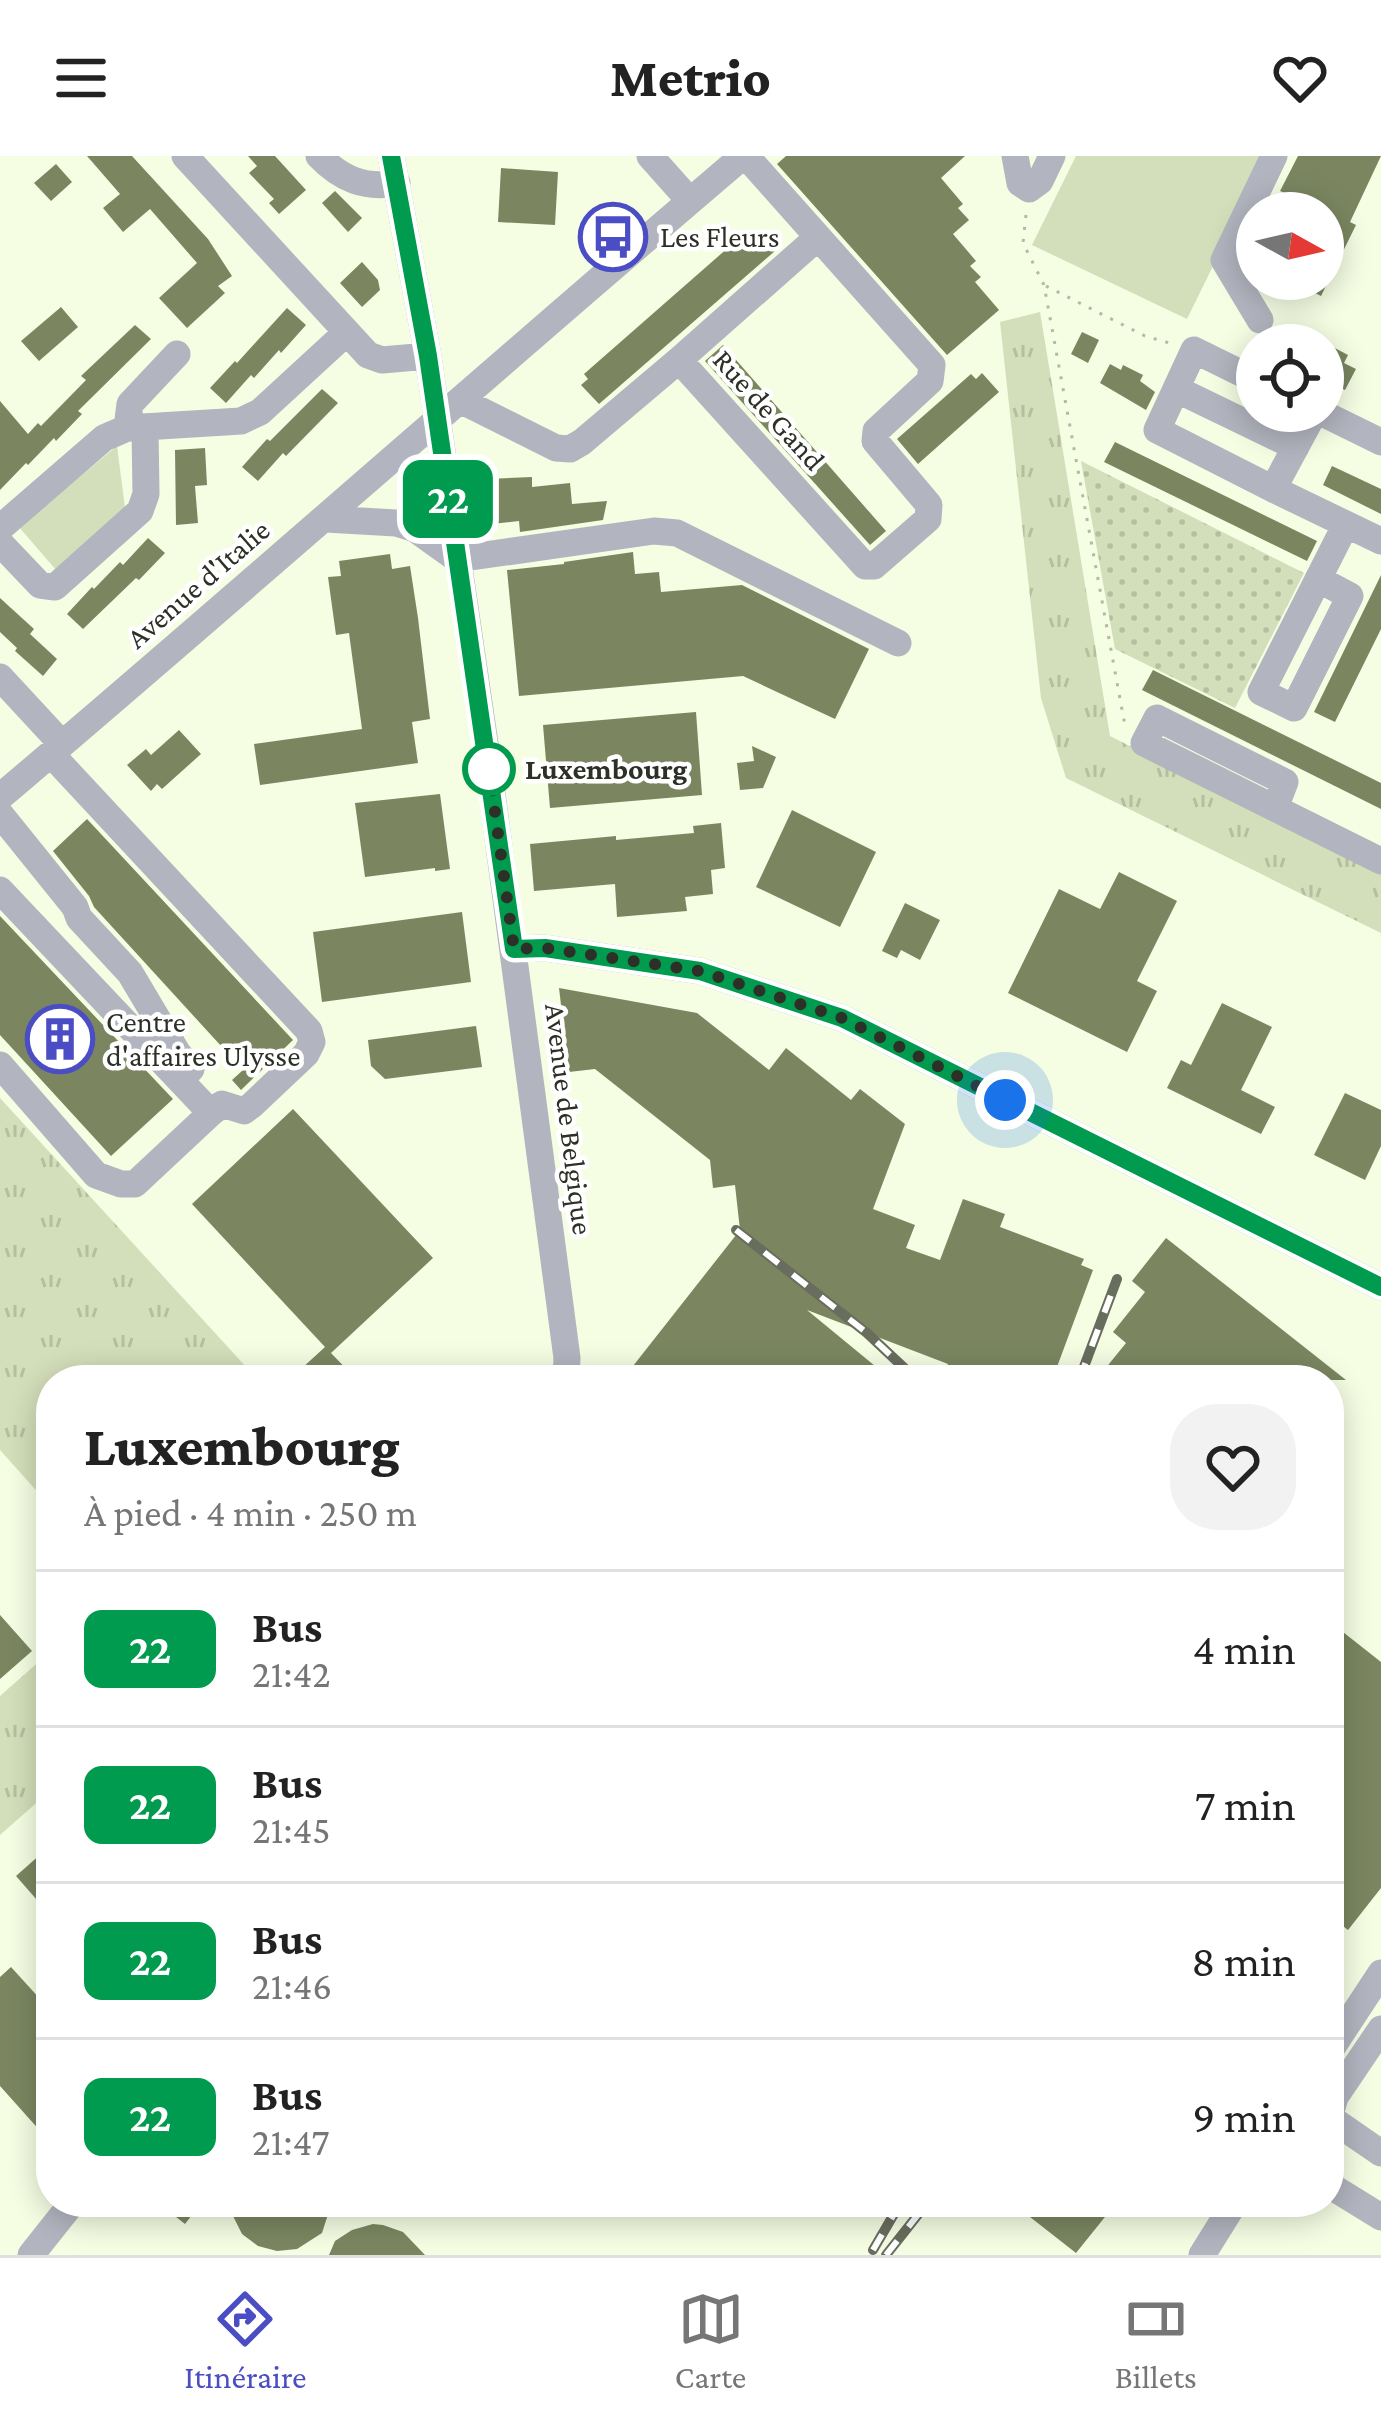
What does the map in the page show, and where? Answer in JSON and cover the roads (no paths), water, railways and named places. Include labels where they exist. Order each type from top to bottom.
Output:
[{"type":"street","points":[[185,156],[368,355],[382,360],[428,356]]},
{"type":"street","points":[[319,156],[361,184],[381,186],[399,165]]},
{"type":"street","points":[[650,156],[690,201]]},
{"type":"street","points":[[679,360],[817,238],[744,156]]},
{"type":"street","name":"Avenue d'Italie","points":[[0,796],[744,156]]},
{"type":"street","points":[[1015,156],[1019,183],[1029,189],[1040,182],[1052,156]]},
{"type":"street","points":[[1261,320],[1224,260],[1274,156]]},
{"type":"street","name":"Avenue de Belgique","points":[[399,165],[514,949],[567,1365]]},
{"type":"street","name":"Rue de Gand","points":[[460,400],[556,448],[570,449],[679,360],[865,566],[874,566],[928,519],[929,505],[874,441],[877,431],[930,381],[932,365],[817,238]]},
{"type":"street","points":[[0,528],[104,438],[136,428],[241,422],[260,412],[346,333]]},
{"type":"street","points":[[1236,371],[1194,350],[1157,430],[1381,541]]},
{"type":"street","points":[[0,543],[40,585],[55,587],[140,511],[146,494],[130,404],[177,354]]},
{"type":"street","points":[[1176,389],[1296,447]]},
{"type":"street","points":[[1344,424],[1381,442]]},
{"type":"street","points":[[1274,489],[1305,432]]},
{"type":"street","points":[[326,519],[396,523],[415,529],[457,559],[654,531],[676,533],[898,643]]},
{"type":"street","points":[[1318,579],[1346,524]]},
{"type":"street","points":[[0,677],[57,749],[310,1031],[312,1042],[306,1054],[244,1111],[216,1108],[0,890]]},
{"type":"street","points":[[1144,743],[1381,861]]},
{"type":"street","points":[[0,814],[79,918],[130,973],[216,1108]]},
{"type":"street","points":[[514,949],[545,948],[700,971],[842,1018],[1381,1287]]},
{"type":"street","points":[[0,1065],[96,1175],[121,1184],[135,1184],[216,1108]]},
{"type":"street","points":[[1344,2029],[1381,1973]]},
{"type":"street","points":[[1344,2084],[1381,2029]]},
{"type":"street","points":[[1344,2129],[1381,2152]]},
{"type":"street","points":[[1344,2194],[1381,2217]]},
{"type":"street","points":[[31,2255],[61,2217]]},
{"type":"street","points":[[1202,2255],[1225,2217]]},
{"type":"railway","points":[[736,1230],[901,1365]]},
{"type":"railway","points":[[1085,1365],[1117,1279]]},
{"type":"railway","points":[[873,2250],[892,2217]]},
{"type":"railway","points":[[886,2255],[916,2217]]},
{"type":"place","name":"Les Fleurs","points":[[613,237]]},
{"type":"place","name":"Luxembourg","points":[[489,769]]},
{"type":"place","name":"Centre d'affaires Ulysse","points":[[60,1039]]}]
